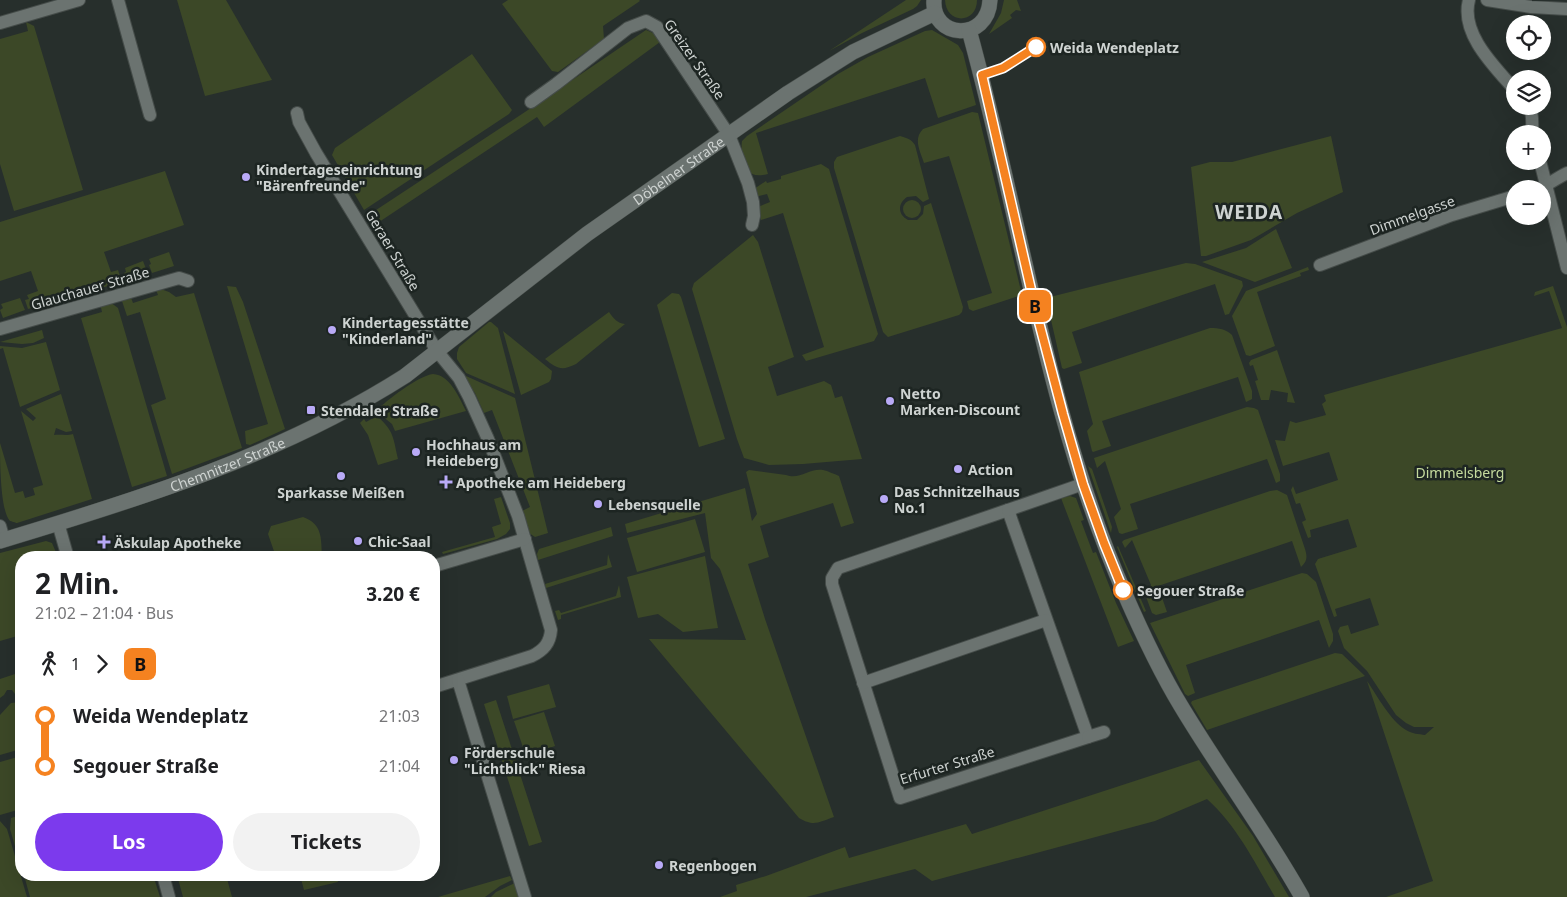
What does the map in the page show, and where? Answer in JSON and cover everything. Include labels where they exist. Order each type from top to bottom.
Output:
[{"type":"street","points":[[0,24],[79,0]]},
{"type":"street","points":[[118,0],[150,115]]},
{"type":"street","points":[[934,6],[942,23],[950,29],[970,30],[976,28],[984,20],[989,11],[990,0]]},
{"type":"street","points":[[1469,0],[1467,7],[1471,31],[1477,43],[1506,80]]},
{"type":"street","points":[[1487,0],[1531,7],[1567,9]]},
{"type":"street","name":"Döbelner Straße","points":[[437,351],[587,234],[788,93],[836,61],[934,6]]},
{"type":"street","name":"Greizer Straße","points":[[531,102],[628,28],[646,21],[657,27],[729,135],[748,183],[753,202],[754,216],[752,225]]},
{"type":"street","points":[[970,30],[1035,307],[1083,484],[1104,543],[1158,666],[1180,705],[1302,897]]},
{"type":"street","name":"Geraer Straße","points":[[297,113],[298,122],[316,153],[437,351]]},
{"type":"street","points":[[1551,181],[1567,173]]},
{"type":"street","name":"Dimmelgasse","points":[[1320,265],[1452,215],[1506,199]]},
{"type":"street","points":[[1551,216],[1567,268]]},
{"type":"street","name":"Glauchauer Straße","points":[[0,329],[178,278],[188,281]]},
{"type":"street","points":[[437,351],[459,378],[479,418],[512,498],[551,630],[550,638],[541,651],[532,656],[440,685]]},
{"type":"street","name":"Chemnitzer Straße","points":[[1,536],[58,523],[168,487],[241,460],[292,438],[385,388],[405,376],[437,351]]},
{"type":"street","name":"Erfurter Straße","points":[[1083,484],[838,568],[832,578],[832,584],[900,798],[1104,732]]},
{"type":"street","points":[[1008,510],[1088,737]]},
{"type":"street","points":[[58,523],[66,551]]},
{"type":"street","points":[[440,564],[526,543]]},
{"type":"street","points":[[863,683],[1046,620]]},
{"type":"street","points":[[458,680],[525,897]]},
{"type":"street","points":[[165,881],[169,897]]},
{"type":"green space","points":[[177,0],[226,0],[272,80],[205,96]]},
{"type":"green space","points":[[508,0],[640,1],[603,26],[604,39],[558,72],[552,71],[502,4]]},
{"type":"green space","points":[[906,0],[921,0],[913,9],[829,51]]},
{"type":"green space","points":[[945,0],[977,0],[976,8],[967,17],[956,17],[950,14]]},
{"type":"green space","points":[[1004,0],[1017,0],[1021,11],[1016,10],[1010,15],[1012,18],[989,34],[1001,13]]},
{"type":"green space","points":[[26,22],[34,26],[83,190],[14,211],[0,164],[0,39],[28,31]]},
{"type":"green space","points":[[646,30],[653,33],[660,42],[544,127],[537,117],[373,226],[369,220],[373,212]]},
{"type":"green space","points":[[932,30],[958,45],[963,53],[976,105],[938,118],[925,78],[756,133],[768,174],[754,175],[749,171],[745,163],[742,147],[742,141],[747,136],[838,74],[868,57],[925,31]]},
{"type":"green space","points":[[472,54],[512,110],[509,114],[364,210],[332,155],[335,148]]},
{"type":"green space","points":[[972,112],[978,113],[1022,295],[973,311],[969,309],[967,301],[992,293],[949,156],[924,163],[918,141],[918,137],[923,129]]},
{"type":"green space","points":[[900,136],[909,139],[915,145],[929,199],[923,202],[916,196],[907,197],[900,206],[902,215],[908,220],[917,220],[923,214],[924,206],[931,203],[963,307],[959,315],[888,337],[883,332],[834,168],[834,162],[837,157]]},
{"type":"green space","points":[[1331,136],[1343,192],[1297,213],[1251,240],[1206,256],[1201,256],[1191,167],[1210,162],[1232,162]]},
{"type":"green space","points":[[821,164],[829,169],[878,334],[874,341],[806,361],[802,355],[824,347],[783,213],[761,220],[758,207],[770,202],[767,194],[755,197],[754,189],[766,181],[767,183],[781,179],[781,176]]},
{"type":"green space","points":[[165,171],[184,225],[104,252],[111,272],[118,270],[122,282],[28,309],[25,300],[29,299],[27,295],[38,291],[31,271],[0,281],[0,222]]},
{"type":"green space","points":[[912,200],[920,205],[921,209],[916,217],[912,218],[904,213],[903,209],[908,201]]},
{"type":"green space","points":[[1276,229],[1292,268],[1255,282],[1202,262],[1246,248]]},
{"type":"green space","points":[[753,235],[758,242],[794,357],[768,367],[777,396],[824,381],[831,385],[835,398],[842,396],[862,459],[769,465],[744,458],[692,289],[694,283]]},
{"type":"green space","points":[[169,252],[174,266],[152,273],[149,259]]},
{"type":"green space","points":[[143,261],[148,274],[127,280],[124,273],[126,272],[125,268]]},
{"type":"green space","points":[[1186,263],[1195,264],[1242,281],[1243,286],[1229,314],[1225,315],[1215,284],[1072,332],[1082,363],[1062,368],[1046,298]]},
{"type":"green space","points":[[1308,267],[1309,270],[1300,273],[1301,276],[1257,292],[1275,346],[1250,356],[1246,355],[1232,316],[1246,291]]},
{"type":"green space","points":[[227,286],[236,287],[243,302],[285,429],[250,445],[246,444],[245,431],[268,424]]},
{"type":"green space","name":"Dimmelsberg","points":[[1553,286],[1567,327],[1567,897],[1386,897],[1433,881],[1367,681],[1400,726],[1413,733],[1425,735],[1434,727],[1414,727],[1396,715],[1367,671],[1344,648],[1338,631],[1340,627],[1348,625],[1351,634],[1379,625],[1370,598],[1335,609],[1337,616],[1334,617],[1315,564],[1318,559],[1357,547],[1348,519],[1310,530],[1311,537],[1308,538],[1302,522],[1306,520],[1300,503],[1296,504],[1291,490],[1293,486],[1296,494],[1338,480],[1329,452],[1283,466],[1275,440],[1285,441],[1290,421],[1296,423],[1326,415],[1322,404],[1326,401],[1324,395],[1562,328],[1549,291],[1534,296],[1535,292]]},
{"type":"green space","points":[[155,287],[169,292],[176,297],[194,293],[242,448],[172,474],[151,405],[166,399],[140,312],[127,316],[122,301],[130,295],[133,303],[158,295]]},
{"type":"green space","points":[[672,293],[679,294],[681,297],[725,439],[699,447],[657,305]]},
{"type":"green space","points":[[20,298],[25,310],[3,318],[0,310],[3,308],[1,304]]},
{"type":"green space","points":[[110,302],[118,308],[167,476],[132,487],[81,318],[102,312],[100,303]]},
{"type":"green space","points":[[609,312],[620,323],[625,324],[576,364],[567,368],[560,368],[545,359]]},
{"type":"green space","points":[[489,322],[498,328],[515,394],[466,373],[457,359],[459,347]]},
{"type":"green space","points":[[1210,328],[1222,329],[1232,335],[1252,391],[1252,399],[1246,402],[1238,377],[1102,421],[1111,446],[1093,452],[1087,431],[1093,424],[1079,372]]},
{"type":"green space","points":[[42,330],[44,338],[33,343],[0,342]]},
{"type":"green space","points":[[503,331],[552,371],[549,382],[521,395]]},
{"type":"green space","points":[[46,342],[60,390],[20,407],[3,348],[0,349],[0,346],[22,348]]},
{"type":"green space","points":[[1277,350],[1295,403],[1287,402],[1288,393],[1271,390],[1269,400],[1261,400],[1255,381],[1258,380],[1253,365],[1250,366],[1249,363],[1251,360]]},
{"type":"green space","points":[[433,374],[439,375],[449,382],[466,411],[395,431],[392,424],[376,411],[411,384]]},
{"type":"green space","points":[[466,376],[515,398],[548,533],[535,537],[529,533],[522,511],[530,507],[492,410],[484,413],[475,393],[464,378]]},
{"type":"green space","points":[[61,394],[72,431],[66,432],[56,428],[54,435],[73,434],[92,499],[17,523],[10,521],[2,496],[0,443],[15,493],[23,491],[25,498],[35,495],[33,488],[43,485],[21,411],[33,421],[36,418],[26,409]]},
{"type":"green space","points":[[1247,407],[1258,410],[1280,474],[1280,481],[1276,483],[1267,459],[1130,504],[1138,529],[1122,534],[1119,533],[1114,517],[1121,509],[1105,461],[1097,468],[1094,458]]},
{"type":"green space","points":[[377,416],[387,426],[392,435],[398,459],[378,465],[368,435],[360,423],[364,419],[366,422]]},
{"type":"green space","points":[[1088,466],[1092,469],[1112,527],[1111,533]]},
{"type":"green space","points":[[749,470],[796,476],[823,470],[839,476],[854,523],[841,527],[833,503],[760,526],[769,557],[748,564],[765,619],[834,817],[816,823],[799,818],[649,639],[746,640],[720,569],[711,558],[705,513],[627,533],[625,524],[745,488],[752,521],[757,514],[746,472]]},
{"type":"green space","points":[[1277,490],[1287,495],[1306,552],[1305,563],[1301,567],[1292,541],[1158,586],[1167,612],[1156,615],[1152,613],[1145,594],[1151,585],[1132,540],[1125,548],[1122,542],[1124,540]]},
{"type":"green space","points":[[1070,496],[1076,498],[1084,520],[1081,521],[1093,553],[1096,552],[1116,603],[1134,641],[1118,647],[1061,498]]},
{"type":"green space","points":[[501,497],[510,523],[510,529],[506,534],[497,539],[443,554],[442,552],[495,537],[492,527],[501,524],[494,499]]},
{"type":"green space","points":[[303,517],[310,520],[320,533],[322,551],[274,551],[268,534],[271,526]]},
{"type":"green space","points":[[695,519],[705,552],[637,572],[627,538]]},
{"type":"green space","points":[[611,527],[613,536],[538,560],[537,554],[539,549]]},
{"type":"green space","points":[[46,541],[52,543],[55,551],[15,551],[15,637],[0,641],[0,553]]},
{"type":"green space","points":[[1117,547],[1146,611],[1144,612]]},
{"type":"green space","points":[[608,554],[612,567],[546,588],[545,584],[607,565]]},
{"type":"green space","points":[[705,556],[718,628],[683,632],[658,614],[638,618],[627,577]]},
{"type":"green space","points":[[1302,573],[1307,574],[1316,582],[1333,634],[1333,641],[1329,648],[1319,620],[1186,665],[1195,693],[1188,696],[1185,694],[1150,623]]},
{"type":"green space","points":[[619,585],[621,597],[561,615],[561,619],[558,620],[555,611],[559,610],[561,613],[616,596]]},
{"type":"green space","points":[[1335,653],[1342,654],[1365,676],[1207,730],[1191,703],[1192,701]]},
{"type":"green space","points":[[15,674],[15,694],[12,690],[7,690],[0,698],[0,679]]},
{"type":"green space","points":[[549,684],[556,707],[513,719],[507,696]]},
{"type":"green space","points":[[496,700],[542,842],[529,846],[484,704]]},
{"type":"green space","points":[[11,703],[15,703],[15,751],[0,755],[0,715]]},
{"type":"green space","points":[[544,712],[555,746],[526,756],[514,721]]},
{"type":"green space","points":[[15,758],[15,811],[0,815],[0,762]]},
{"type":"green space","points":[[1199,760],[1253,836],[1289,897],[1275,897],[1253,858],[1236,833],[1207,799],[1155,821],[932,881],[915,869],[806,897],[720,897],[737,891],[736,885],[845,847],[849,858],[966,824],[972,834]]},
{"type":"green space","points":[[15,817],[15,846],[10,829],[11,818]]},
{"type":"green space","points":[[0,821],[7,829],[15,856],[15,881],[22,881],[27,897],[0,897]]},
{"type":"green space","points":[[510,876],[512,880],[485,897],[438,897]]},
{"type":"green space","points":[[26,881],[155,881],[160,897],[30,897]]},
{"type":"green space","points":[[179,881],[228,881],[232,897],[183,897]]},
{"type":"green space","points":[[302,881],[338,882],[304,890]]},
{"type":"green space","points":[[515,883],[518,897],[491,897],[496,892]]},
{"type":"bus line","name":"B","points":[[1036,47],[1003,68],[982,75],[1035,307],[1063,414],[1083,484],[1123,590]]},
{"type":"place","name":"Weida Wendeplatz","points":[[1036,47]]},
{"type":"place","name":"Kindertageseinrichtung \"Bärenfreunde\"","points":[[246,177]]},
{"type":"place","name":"Kindertagesstätte \"Kinderland\"","points":[[332,330]]},
{"type":"place","name":"Netto Marken-Discount","points":[[890,401]]},
{"type":"place","name":"Stendaler Straße","points":[[311,410]]},
{"type":"place","name":"Hochhaus am Heideberg","points":[[416,452]]},
{"type":"place","name":"Action","points":[[958,469]]},
{"type":"place","name":"Sparkasse Meißen","points":[[341,476]]},
{"type":"place","name":"Apotheke am Heideberg","points":[[446,482]]},
{"type":"place","name":"Das Schnitzelhaus No.1","points":[[884,499]]},
{"type":"place","name":"Lebensquelle","points":[[598,504]]},
{"type":"place","name":"Chic-Saal","points":[[358,541]]},
{"type":"place","name":"Äskulap Apotheke","points":[[104,542]]},
{"type":"place","name":"Segouer Straße","points":[[1123,590]]},
{"type":"place","name":"Förderschule \"Lichtblick\" Riesa","points":[[454,760]]},
{"type":"place","name":"Regenbogen","points":[[659,865]]},
{"type":"district","name":"WEIDA","points":[[1249,212]]}]
